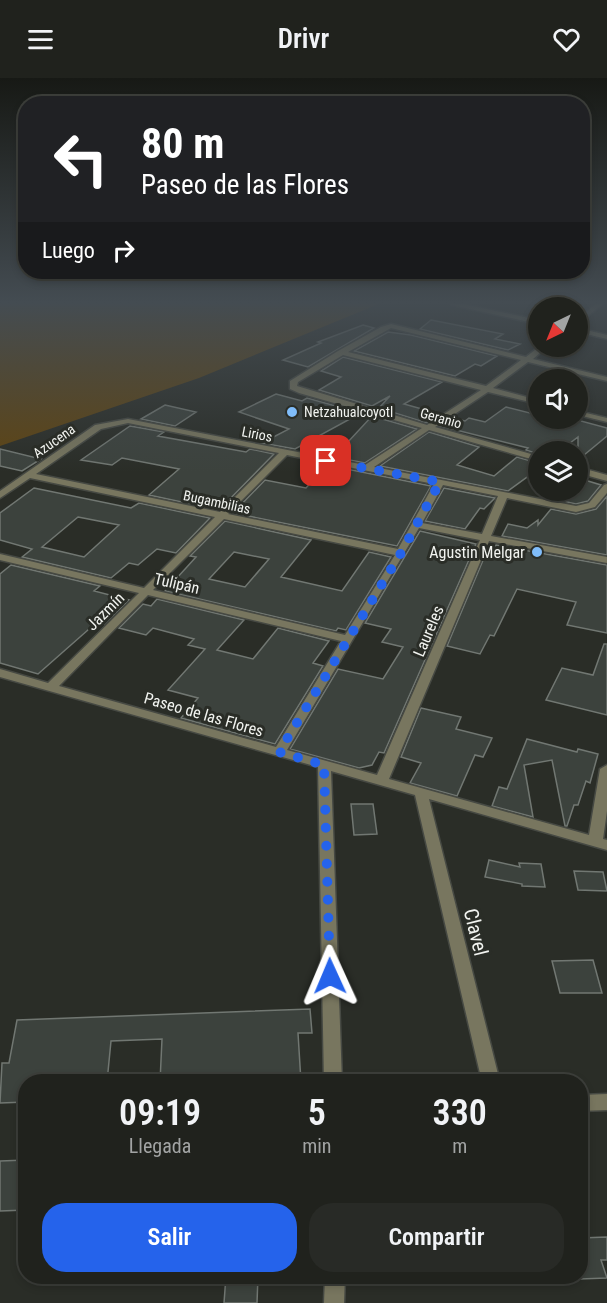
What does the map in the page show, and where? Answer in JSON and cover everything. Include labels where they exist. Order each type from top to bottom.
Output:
[{"type":"street","name":"Geranio","points":[[330,358],[294,381],[293,387],[426,429],[528,456]]},
{"type":"street","points":[[365,358],[528,399]]},
{"type":"street","points":[[525,358],[607,379]]},
{"type":"street","points":[[366,468],[487,389],[528,359]]},
{"type":"street","points":[[588,415],[607,420]]},
{"type":"street","name":"Lirios","points":[[128,421],[576,509],[592,505],[607,487]]},
{"type":"street","name":"Azucena","points":[[0,495],[98,427],[128,421]]},
{"type":"street","name":"Jazmín","points":[[50,688],[284,453]]},
{"type":"street","points":[[588,473],[607,478]]},
{"type":"street","name":"Bugambilias","points":[[28,475],[220,517],[401,553]]},
{"type":"street","points":[[279,752],[346,639],[401,553],[440,482]]},
{"type":"street","name":"Laureles","points":[[381,782],[504,494]]},
{"type":"street","points":[[416,525],[607,560]]},
{"type":"street","name":"Tulipán","points":[[0,557],[346,639]]},
{"type":"street","name":"Paseo de las Flores","points":[[0,673],[601,844]]},
{"type":"street","points":[[324,765],[333,1074]]},
{"type":"street","points":[[601,844],[607,769]]},
{"type":"street","name":"Clavel","points":[[421,793],[489,1074]]},
{"type":"street","points":[[588,1103],[607,1102]]},
{"type":"street","points":[[334,1303],[335,1284]]},
{"type":"shaded area","points":[[0,358],[247,358],[199,378],[0,446]]},
{"type":"building","points":[[287,358],[323,358],[308,367],[283,360]]},
{"type":"building","points":[[341,358],[348,358],[442,382],[404,404],[440,414],[427,423],[379,408],[390,396],[372,406],[319,390],[341,377],[321,371]]},
{"type":"building","points":[[383,358],[494,358],[481,366],[475,364],[455,376]]},
{"type":"building","points":[[276,394],[302,401],[307,398],[361,413],[295,449],[262,443],[289,429],[239,412]]},
{"type":"building","points":[[165,405],[196,412],[175,426],[141,419]]},
{"type":"building","points":[[506,407],[528,412],[528,429],[588,429],[588,423],[607,428],[607,436],[588,452],[588,441],[578,441],[578,437],[573,441],[528,441],[528,448],[440,426],[453,418],[465,421],[469,418],[485,422]]},
{"type":"building","points":[[372,416],[417,429],[365,463],[334,457]]},
{"type":"building","points":[[130,426],[164,432],[158,436],[246,452],[250,449],[274,454],[219,510],[149,495],[179,469],[122,458],[112,465],[81,460]]},
{"type":"building","points":[[429,432],[479,447],[457,465],[494,476],[517,457],[528,460],[528,476],[508,491],[380,466]]},
{"type":"building","points":[[0,449],[41,459],[22,471],[0,466]]},
{"type":"building","points":[[327,465],[431,486],[397,546],[233,513],[265,480],[306,488]]},
{"type":"building","points":[[588,481],[601,485],[588,501]]},
{"type":"building","points":[[34,488],[131,508],[139,503],[210,518],[176,553],[157,549],[138,565],[129,563],[111,578],[22,557],[32,549],[0,540],[0,513]],"holes":[[[78,517],[119,525],[84,557],[42,547]]]},
{"type":"building","points":[[444,488],[495,498],[484,509],[480,508],[465,529],[425,521]]},
{"type":"building","points":[[607,496],[607,555],[502,536],[508,524],[527,528],[538,520],[538,525],[551,509],[576,514],[596,509]]},
{"type":"building","points":[[562,501],[588,501],[576,504]]},
{"type":"building","points":[[225,521],[311,540],[281,577],[342,591],[369,552],[391,557],[346,630],[338,628],[336,631],[165,591],[196,557],[190,556]],"holes":[[[234,552],[269,559],[245,587],[209,579]]]},
{"type":"building","points":[[420,531],[476,544],[384,753],[379,752],[372,765],[359,768],[290,749],[338,669],[383,679],[403,647],[382,642],[391,629],[365,623]]},
{"type":"building","points":[[496,545],[607,565],[607,633],[567,625],[576,602],[517,589],[494,636],[490,635],[480,654],[447,646],[489,546],[495,547]]},
{"type":"building","points":[[11,565],[100,586],[94,591],[129,600],[104,624],[97,622],[38,674],[0,663],[0,574]]},
{"type":"building","points":[[157,599],[244,620],[217,650],[253,659],[278,628],[329,641],[313,663],[323,666],[275,744],[181,718],[198,698],[168,690],[205,649],[188,645],[194,639],[153,628],[146,635],[119,628],[143,604],[151,606]]},
{"type":"building","points":[[604,644],[607,644],[607,715],[546,700],[562,668],[593,675]]},
{"type":"building","points":[[421,708],[461,717],[456,729],[492,738],[483,757],[475,755],[457,796],[410,783],[421,763],[401,757]]},
{"type":"building","points":[[527,739],[577,752],[578,749],[598,754],[590,783],[586,781],[578,805],[574,805],[567,826],[565,826],[552,760],[524,765],[533,817],[492,806],[499,787],[507,789]]},
{"type":"building","points":[[351,804],[373,804],[377,834],[354,835]]},
{"type":"building","points":[[489,860],[520,867],[519,863],[541,864],[545,887],[522,886],[522,884],[485,877]]},
{"type":"building","points":[[574,871],[603,872],[607,891],[578,890]]},
{"type":"building","points":[[593,960],[602,993],[560,993],[552,961]]},
{"type":"building","points":[[310,1009],[312,1033],[298,1033],[301,1074],[160,1074],[162,1039],[111,1041],[108,1074],[18,1074],[18,1102],[0,1103],[2,1063],[9,1063],[17,1020]]},
{"type":"building","points":[[18,1160],[18,1210],[0,1211],[0,1161]]},
{"type":"building","points":[[607,1237],[607,1260],[601,1260],[607,1278],[588,1279],[588,1238]]},
{"type":"building","points":[[225,1284],[258,1284],[257,1303],[224,1303]]},
{"type":"place","name":"Netzahualcoyotl","points":[[292,412]]},
{"type":"place","name":"Agustin Melgar","points":[[537,552]]},
{"type":"route","points":[[326,461],[440,482],[401,553],[346,639],[279,752],[324,765],[330,976]]}]
